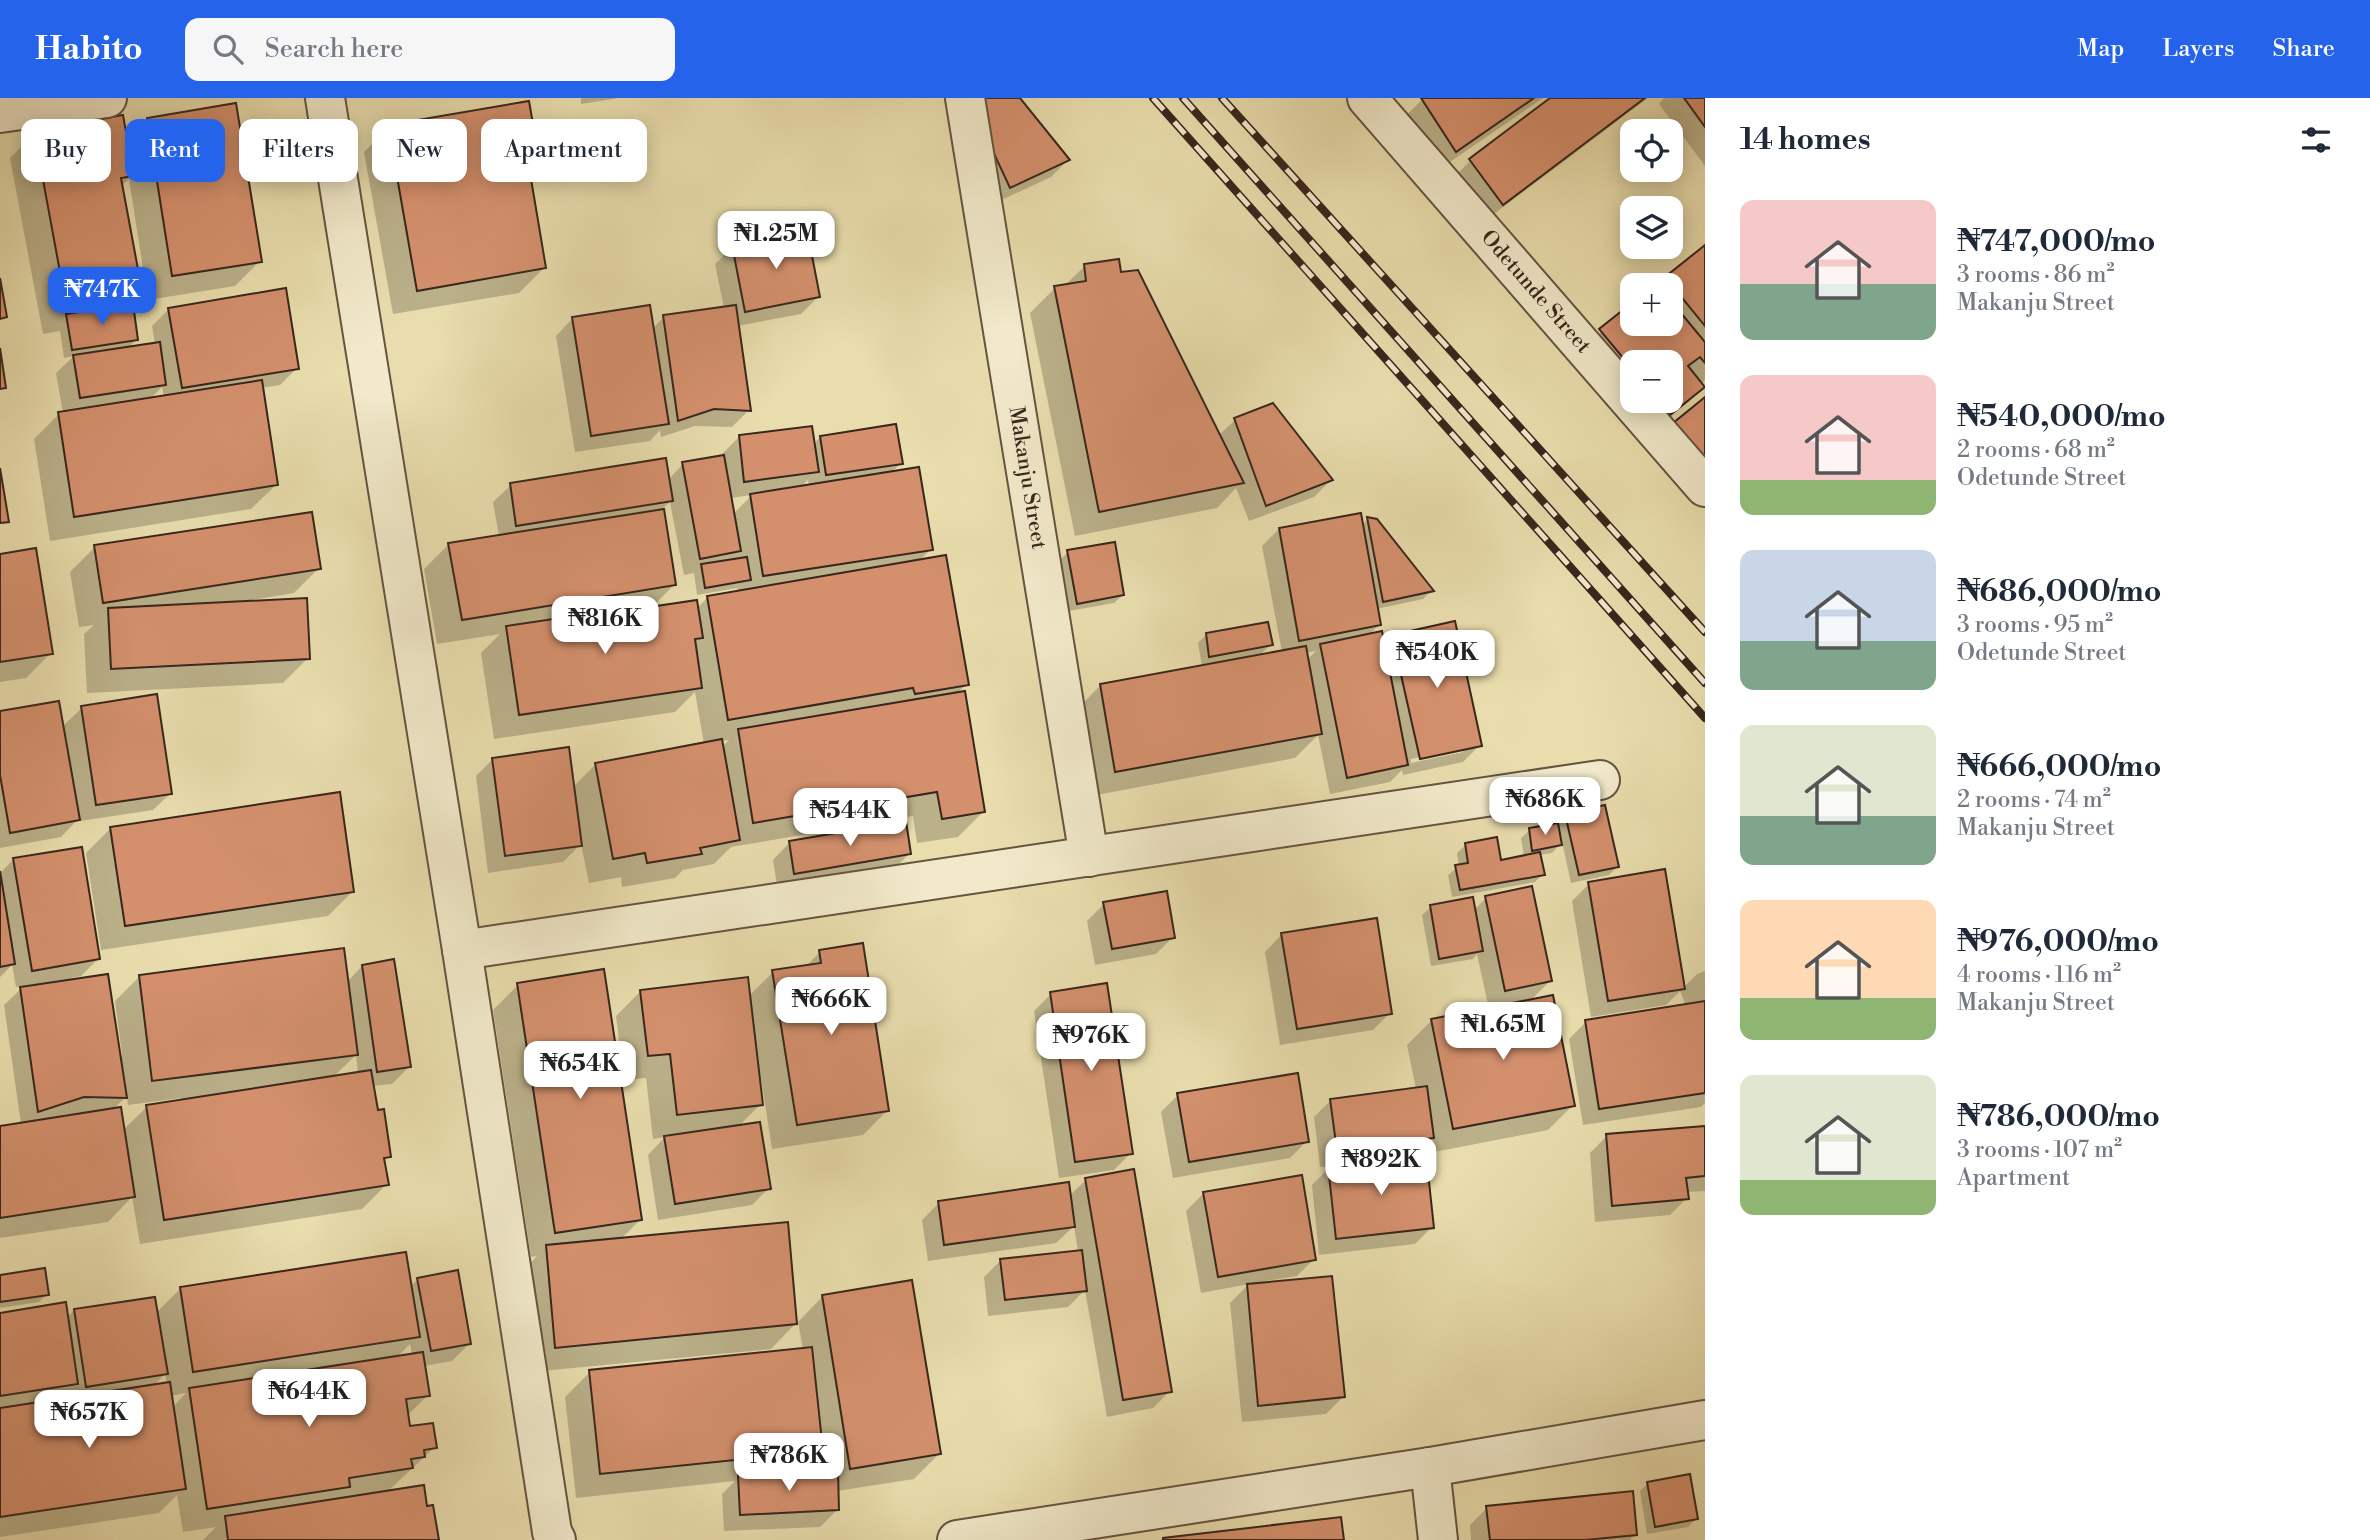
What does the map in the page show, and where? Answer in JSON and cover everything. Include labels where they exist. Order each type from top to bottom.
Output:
[{"type":"street","points":[[0,113],[107,98]]},
{"type":"street","points":[[325,98],[462,950],[552,1532],[556,1540]]},
{"type":"street","name":"Makanju Street","points":[[965,98],[1089,857]]},
{"type":"street","name":"Odetunde Street","points":[[1367,98],[1705,487]]},
{"type":"street","points":[[462,950],[1600,780]]},
{"type":"street","points":[[957,1540],[1430,1467],[1705,1420]]},
{"type":"street","points":[[1430,1467],[1438,1540]]},
{"type":"building","points":[[974,98],[1020,98],[1070,160],[1010,188],[970,102]]},
{"type":"building","points":[[1421,98],[1534,98],[1456,152]]},
{"type":"building","points":[[1550,98],[1645,98],[1503,205],[1469,159]]},
{"type":"building","points":[[1684,98],[1705,98],[1705,127]]},
{"type":"building","points":[[529,101],[532,119],[481,119],[481,182],[532,182],[546,268],[417,291],[398,182],[467,182],[467,119],[423,119]]},
{"type":"building","points":[[236,103],[239,121],[239,182],[249,182],[262,262],[172,276],[157,182],[225,182],[225,119],[147,118]]},
{"type":"building","points":[[123,115],[125,177],[121,178],[143,296],[67,310],[43,182],[111,182],[111,119],[101,119]]},
{"type":"building","points":[[807,230],[820,297],[745,312],[732,245]]},
{"type":"building","points":[[1705,245],[1705,326],[1683,299],[1683,273],[1670,273]]},
{"type":"building","points":[[1119,259],[1121,272],[1138,270],[1244,483],[1099,512],[1054,286],[1086,281],[1084,264]]},
{"type":"building","points":[[0,278],[7,317],[0,319]]},
{"type":"building","points":[[286,288],[299,369],[182,388],[168,308]]},
{"type":"building","points":[[133,304],[138,340],[72,350],[66,314]]},
{"type":"building","points":[[650,305],[669,424],[591,436],[572,317]]},
{"type":"building","points":[[736,305],[751,411],[714,409],[678,421],[663,315]]},
{"type":"building","points":[[1620,312],[1620,336],[1683,336],[1683,315],[1705,342],[1705,363],[1700,357],[1688,366],[1705,387],[1683,405],[1683,350],[1620,350],[1620,354],[1599,329]]},
{"type":"building","points":[[160,342],[166,385],[80,398],[73,355]]},
{"type":"building","points":[[0,348],[6,388],[0,389]]},
{"type":"building","points":[[262,380],[278,485],[74,517],[58,412]]},
{"type":"building","points":[[1705,397],[1705,475],[1667,428]]},
{"type":"building","points":[[1273,403],[1333,480],[1266,506],[1234,418]]},
{"type":"building","points":[[896,424],[903,464],[826,475],[820,436]]},
{"type":"building","points":[[812,426],[819,472],[744,482],[739,435]]},
{"type":"building","points":[[724,455],[741,551],[700,559],[682,462]]},
{"type":"building","points":[[666,458],[673,501],[516,526],[510,483]]},
{"type":"building","points":[[919,467],[933,550],[763,576],[750,494]]},
{"type":"building","points":[[0,468],[9,522],[0,523]]},
{"type":"building","points":[[664,509],[676,585],[462,620],[448,543]]},
{"type":"building","points":[[312,512],[321,569],[103,603],[94,545]]},
{"type":"building","points":[[1361,513],[1381,625],[1299,641],[1279,528]]},
{"type":"building","points":[[1367,517],[1377,519],[1434,591],[1383,602]]},
{"type":"building","points":[[1115,542],[1124,595],[1077,604],[1067,550]]},
{"type":"building","points":[[36,548],[53,654],[0,662],[0,554]]},
{"type":"building","points":[[946,555],[969,685],[915,694],[913,688],[728,720],[707,596]]},
{"type":"building","points":[[747,557],[751,580],[705,588],[701,564]]},
{"type":"building","points":[[307,598],[310,659],[111,669],[108,608]]},
{"type":"building","points":[[615,600],[616,612],[697,600],[703,638],[695,639],[702,688],[519,715],[506,626],[581,615],[580,605]]},
{"type":"building","points":[[1455,621],[1482,746],[1420,759],[1392,635]]},
{"type":"building","points":[[1268,622],[1273,645],[1209,657],[1206,633]]},
{"type":"building","points":[[1382,631],[1408,765],[1347,778],[1320,644]]},
{"type":"building","points":[[1306,646],[1322,734],[1115,772],[1100,684]]},
{"type":"building","points":[[965,691],[985,812],[942,819],[937,792],[753,823],[738,729]]},
{"type":"building","points":[[157,694],[172,794],[96,805],[81,706]]},
{"type":"building","points":[[59,701],[80,820],[10,833],[0,775],[0,711]]},
{"type":"building","points":[[722,739],[740,840],[700,848],[702,854],[647,863],[645,853],[613,859],[595,763]]},
{"type":"building","points":[[569,747],[582,846],[505,856],[492,758]]},
{"type":"building","points":[[340,792],[354,892],[125,926],[110,827]]},
{"type":"building","points":[[1605,805],[1619,867],[1579,875],[1565,814]]},
{"type":"building","points":[[906,821],[911,854],[794,874],[789,841]]},
{"type":"building","points":[[1558,823],[1562,845],[1532,851],[1529,828]]},
{"type":"building","points":[[1497,837],[1501,860],[1540,852],[1545,875],[1460,890],[1455,865],[1468,863],[1465,843]]},
{"type":"building","points":[[82,847],[100,959],[32,971],[13,858]]},
{"type":"building","points":[[1665,869],[1685,989],[1608,1001],[1588,882]]},
{"type":"building","points":[[0,871],[15,964],[0,967]]},
{"type":"building","points":[[1532,886],[1552,981],[1505,991],[1485,896]]},
{"type":"building","points":[[1167,891],[1175,938],[1112,949],[1103,902]]},
{"type":"building","points":[[1473,897],[1483,951],[1439,959],[1430,905]]},
{"type":"building","points":[[1377,918],[1392,1014],[1297,1029],[1281,933]]},
{"type":"building","points":[[863,943],[889,1111],[797,1125],[772,970],[821,963],[819,950]]},
{"type":"building","points":[[344,948],[358,1055],[152,1081],[139,975]]},
{"type":"building","points":[[394,959],[411,1067],[377,1072],[362,965]]},
{"type":"building","points":[[604,969],[642,1220],[555,1233],[517,983]]},
{"type":"building","points":[[108,974],[127,1098],[84,1097],[38,1112],[20,987]]},
{"type":"building","points":[[748,977],[763,1105],[677,1115],[670,1054],[648,1056],[640,990]]},
{"type":"building","points":[[1107,983],[1133,1154],[1075,1162],[1050,992]]},
{"type":"building","points":[[1553,995],[1575,1106],[1453,1129],[1431,1019]]},
{"type":"building","points":[[1705,1001],[1705,1093],[1599,1109],[1585,1020]]},
{"type":"building","points":[[371,1070],[378,1110],[384,1109],[391,1157],[384,1158],[389,1185],[164,1220],[146,1105]]},
{"type":"building","points":[[1298,1073],[1309,1142],[1189,1162],[1177,1093]]},
{"type":"building","points":[[1427,1086],[1434,1138],[1337,1151],[1330,1099]]},
{"type":"building","points":[[121,1107],[135,1197],[0,1218],[0,1126]]},
{"type":"building","points":[[760,1122],[771,1189],[675,1204],[664,1136]]},
{"type":"building","points":[[1705,1126],[1705,1176],[1686,1178],[1689,1199],[1612,1206],[1606,1134]]},
{"type":"building","points":[[1426,1154],[1434,1228],[1336,1239],[1328,1166]]},
{"type":"building","points":[[1134,1169],[1172,1392],[1123,1400],[1085,1178]]},
{"type":"building","points":[[1302,1175],[1316,1260],[1218,1277],[1203,1192]]},
{"type":"building","points":[[1069,1182],[1075,1227],[944,1245],[938,1201]]},
{"type":"building","points":[[788,1222],[797,1324],[555,1348],[546,1245]]},
{"type":"building","points":[[1082,1250],[1087,1291],[1005,1300],[1000,1259]]},
{"type":"building","points":[[406,1252],[420,1337],[193,1372],[180,1287]]},
{"type":"building","points":[[45,1268],[49,1295],[0,1302],[0,1275]]},
{"type":"building","points":[[458,1270],[471,1344],[431,1351],[417,1278]]},
{"type":"building","points":[[1332,1276],[1345,1397],[1258,1406],[1247,1284]]},
{"type":"building","points":[[912,1280],[941,1454],[850,1469],[822,1295]]},
{"type":"building","points":[[155,1297],[168,1374],[86,1387],[74,1309]]},
{"type":"building","points":[[66,1302],[78,1384],[0,1396],[0,1313]]},
{"type":"building","points":[[812,1347],[823,1451],[600,1474],[589,1370]]},
{"type":"building","points":[[423,1352],[430,1396],[406,1399],[410,1426],[433,1423],[437,1448],[424,1450],[425,1457],[411,1459],[413,1468],[349,1478],[350,1487],[207,1509],[189,1388]]},
{"type":"building","points":[[170,1382],[186,1489],[0,1517],[0,1408]]},
{"type":"building","points":[[838,1471],[839,1510],[740,1515],[738,1475]]},
{"type":"building","points":[[1690,1474],[1698,1519],[1655,1527],[1647,1482]]},
{"type":"building","points":[[424,1485],[427,1506],[433,1505],[439,1540],[228,1540],[225,1516]]},
{"type":"building","points":[[1633,1491],[1637,1535],[1585,1540],[1490,1540],[1486,1506]]},
{"type":"building","points":[[1341,1517],[1344,1540],[1163,1540],[1163,1538]]},
{"type":"railway","points":[[1153,98],[1705,718]]},
{"type":"railway","points":[[1183,98],[1705,683]]},
{"type":"railway","points":[[1222,98],[1705,632]]}]
